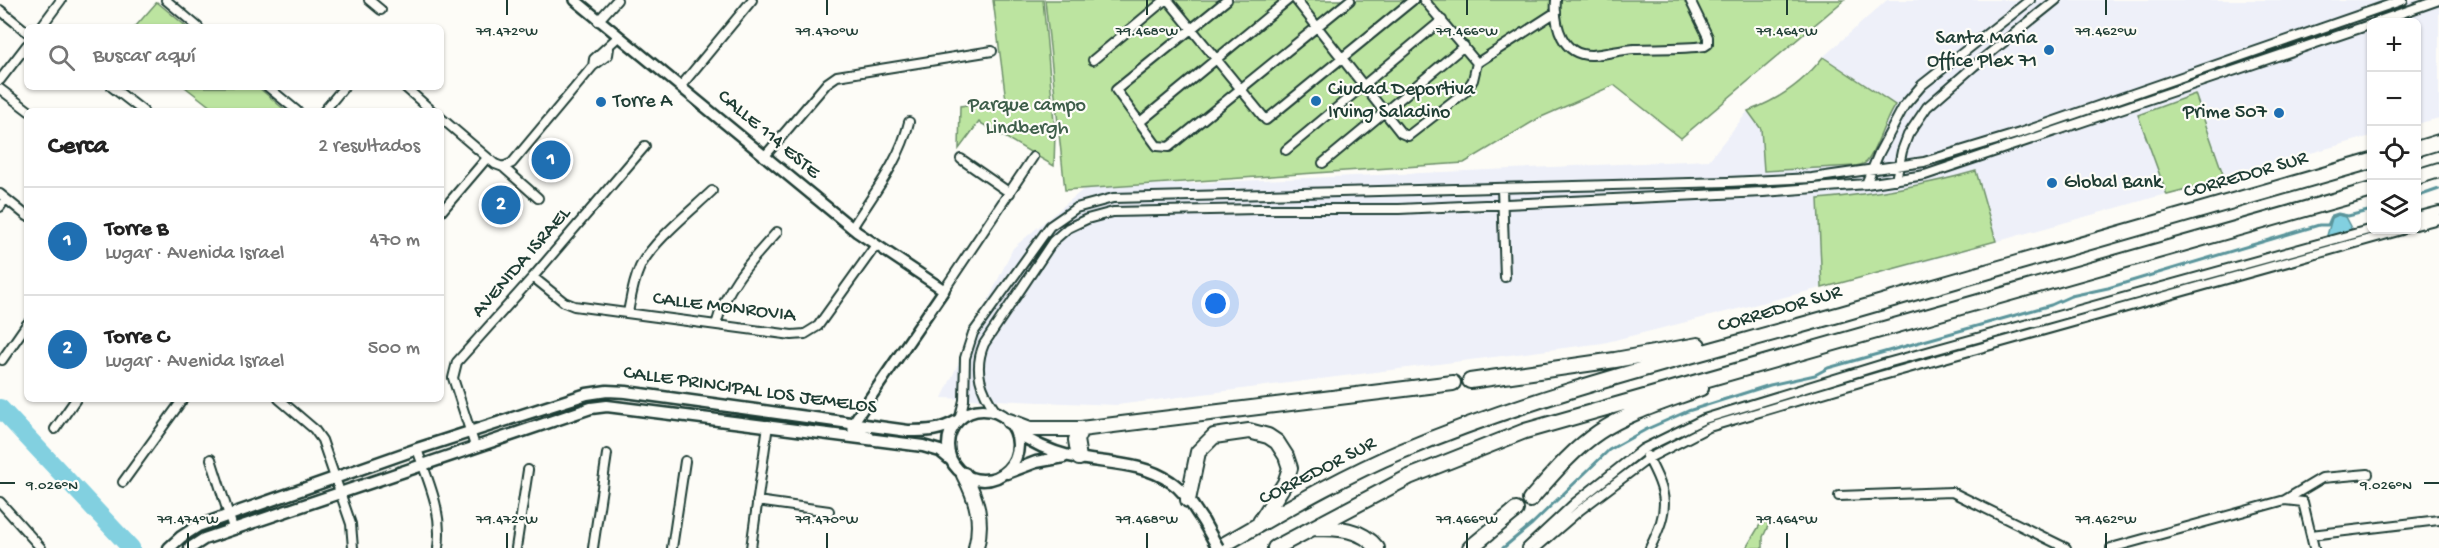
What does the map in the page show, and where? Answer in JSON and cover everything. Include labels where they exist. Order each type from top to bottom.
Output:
[{"type":"highway","points":[[2421,147],[2439,142]]},
{"type":"highway","name":"CORREDOR SUR","points":[[1218,548],[1299,502],[1401,451],[1517,407],[1624,373],[1786,330],[2367,162]]},
{"type":"highway","points":[[2421,175],[2439,170]]},
{"type":"highway","points":[[1275,548],[1409,477],[1525,430],[2367,190]]},
{"type":"highway","points":[[1470,381],[1615,360],[1786,330]]},
{"type":"highway","points":[[1530,500],[1567,460],[1601,431],[1625,418],[1769,362]]},
{"type":"highway","points":[[1012,426],[1030,429],[1081,429],[1453,383]]},
{"type":"highway","points":[[1074,457],[1076,440],[1081,429]]},
{"type":"highway","points":[[1188,500],[1198,452],[1214,436],[1249,431],[1268,436],[1277,442],[1290,468],[1285,483],[1258,525]]},
{"type":"highway","points":[[964,475],[976,501],[980,518],[976,548]]},
{"type":"highway","points":[[1470,548],[1516,510]]},
{"type":"highway","points":[[1309,529],[1350,530],[1366,537],[1377,548]]},
{"type":"main road","name":"CALLE PRINCIPAL LOS JEMELOS","points":[[169,548],[198,526],[417,449],[587,394],[607,391],[925,431],[944,429],[959,419]]},
{"type":"main road","name":"CALLE PRINCIPAL LOS JEMELOS","points":[[192,547],[204,539],[233,528],[571,414],[607,406],[932,448],[951,460]]},
{"type":"main road","points":[[754,410],[768,425],[784,413]]},
{"type":"main road","points":[[1074,457],[1036,462],[989,480],[980,481],[964,475],[951,460],[948,439],[959,419],[974,411],[996,412],[1041,447],[1074,457],[1138,468],[1156,474],[1171,482],[1188,500],[1218,548]]},
{"type":"main road","points":[[821,432],[827,428],[825,419]]},
{"type":"main road","points":[[1004,474],[1016,459],[1018,440],[1012,426]]},
{"type":"street","points":[[43,24],[61,0]]},
{"type":"street","points":[[166,0],[194,24]]},
{"type":"street","points":[[369,0],[381,10]]},
{"type":"street","name":"CALLE 114 ESTE","points":[[575,0],[852,228],[944,290]]},
{"type":"street","points":[[598,21],[617,0]]},
{"type":"street","points":[[681,86],[752,0]]},
{"type":"street","points":[[1093,60],[1167,0],[1266,120],[1413,0]]},
{"type":"street","points":[[1227,0],[1116,90],[1157,146],[1169,147],[1350,0]]},
{"type":"street","points":[[1140,122],[1288,0]]},
{"type":"street","points":[[1296,0],[1384,113],[1401,133],[1408,136],[1466,91],[1473,80],[1477,63],[1556,12]]},
{"type":"street","points":[[1424,0],[1477,63]]},
{"type":"street","points":[[1556,0],[1558,29],[1562,38],[1578,53],[1593,55],[1633,49],[1705,46],[1708,44],[1708,37],[1690,0]]},
{"type":"street","points":[[1866,184],[1870,170],[1904,106],[1922,85],[2030,0]]},
{"type":"street","points":[[1896,180],[1908,135],[1927,107],[2056,0]]},
{"type":"street","points":[[959,419],[964,400],[965,358],[973,333],[1043,232],[1076,208],[1113,198],[1728,183],[1812,177],[1924,162],[2023,132],[2403,0]]},
{"type":"street","points":[[2387,18],[2439,0]]},
{"type":"street","points":[[0,10],[24,30]]},
{"type":"street","points":[[1286,150],[1442,20]]},
{"type":"street","points":[[996,412],[985,397],[979,380],[978,363],[984,344],[1053,241],[1068,228],[1087,219],[1113,212],[1389,208],[1762,192],[1896,180],[1925,175],[2367,26]]},
{"type":"street","points":[[503,167],[512,163],[593,66],[594,59],[602,50],[609,48],[618,37]]},
{"type":"street","points":[[1323,163],[1464,46]]},
{"type":"street","points":[[0,80],[24,49]]},
{"type":"street","points":[[764,157],[827,83],[837,76],[992,51]]},
{"type":"street","points":[[0,89],[25,108]]},
{"type":"street","points":[[116,90],[139,108]]},
{"type":"street","points":[[272,90],[293,108]]},
{"type":"street","points":[[327,108],[342,90]]},
{"type":"street","points":[[408,90],[429,108]]},
{"type":"street","points":[[444,121],[538,198]]},
{"type":"street","points":[[852,228],[894,161],[905,140],[909,123]]},
{"type":"street","name":"AVENIDA ISRAEL","points":[[475,446],[453,378],[457,363],[645,146]]},
{"type":"street","points":[[880,440],[856,432],[853,430],[853,423],[1033,157]]},
{"type":"street","points":[[444,208],[487,158]]},
{"type":"street","points":[[961,159],[1010,193]]},
{"type":"street","points":[[1502,189],[1505,277]]},
{"type":"street","points":[[628,313],[633,284],[640,265],[650,252],[712,191]]},
{"type":"street","points":[[1389,192],[1389,208]]},
{"type":"street","points":[[0,207],[3,197],[24,214]]},
{"type":"street","points":[[2421,216],[2439,211]]},
{"type":"street","points":[[2421,224],[2439,219]]},
{"type":"street","points":[[1527,548],[1575,503],[1643,450],[1704,419],[1864,370],[2367,230]]},
{"type":"street","points":[[716,324],[721,304],[734,282],[777,232]]},
{"type":"street","points":[[1536,548],[1580,510],[1649,458],[1709,427],[1891,373],[2388,234]]},
{"type":"street","name":"CALLE MONROVIA","points":[[533,277],[564,302],[574,306],[792,335],[805,334],[818,326],[876,245]]},
{"type":"street","points":[[2,360],[24,328]]},
{"type":"street","points":[[55,429],[74,402]]},
{"type":"street","points":[[123,482],[181,402]]},
{"type":"street","points":[[282,402],[322,440],[353,534],[352,548]]},
{"type":"street","points":[[752,548],[768,425]]},
{"type":"street","points":[[417,449],[439,515],[441,527],[438,548]]},
{"type":"street","points":[[1643,450],[1649,458],[1664,494],[1665,514],[1650,548]]},
{"type":"street","points":[[593,548],[607,454]]},
{"type":"street","points":[[211,459],[233,528]]},
{"type":"street","points":[[672,548],[684,461]]},
{"type":"street","points":[[516,548],[528,470]]},
{"type":"street","points":[[2111,548],[2285,500],[2322,478],[2368,474]]},
{"type":"street","points":[[1839,496],[1952,492],[2066,548]]},
{"type":"street","points":[[2285,500],[2304,502],[2314,548]]},
{"type":"street","points":[[757,501],[829,511]]},
{"type":"street","points":[[0,502],[41,548]]},
{"type":"street","points":[[2311,535],[2439,520]]},
{"type":"shaded area","points":[[1887,0],[2439,0],[2439,118],[2421,123],[2421,18],[2367,18],[2367,137],[1928,261],[1603,343],[1117,405],[942,398],[1013,248],[1085,188],[1709,160],[1748,111],[1779,99],[1810,74],[1823,57]]},
{"type":"green space","name":"Parque campo Lindbergh","points":[[993,0],[1043,0],[1055,133],[1054,166],[979,122],[959,149],[960,106],[1006,100]]},
{"type":"green space","name":"Ciudad Deportiva Irving Saladino","points":[[1045,0],[1844,0],[1681,138],[1614,85],[1539,118],[1464,163],[1065,190]]},
{"type":"green space","points":[[157,2],[183,24],[138,24]]},
{"type":"green space","points":[[1823,57],[1895,105],[1872,154],[1865,163],[1856,166],[1764,171],[1761,129],[1748,111],[1790,90]]},
{"type":"green space","points":[[189,90],[262,90],[282,108],[212,108]]},
{"type":"green space","points":[[2195,94],[2225,180],[2167,195],[2138,115]]},
{"type":"green space","points":[[1976,171],[1996,241],[1822,288],[1818,199],[1898,189]]},
{"type":"green space","points":[[1770,522],[1763,537],[1763,548],[1746,548],[1761,523]]},
{"type":"water","points":[[2338,215],[2345,217],[2353,232],[2326,239],[2332,218]]},
{"type":"waterway","points":[[2421,195],[2439,189]]},
{"type":"waterway","points":[[1503,548],[1532,524],[1609,450],[1647,429],[1688,411],[1770,385],[1815,375],[1828,368],[2051,305],[2071,296],[2108,288],[2319,225],[2328,225],[2332,216],[2338,214],[2348,216],[2367,211]]},
{"type":"waterway","points":[[0,408],[131,548]]},
{"type":"place","name":"Santa Maria Office Plex 71","points":[[2049,50]]},
{"type":"place","name":"Ciudad Deportiva Irving Saladino","points":[[1316,101]]},
{"type":"place","name":"Torre A","points":[[601,102]]},
{"type":"place","name":"Prime 507","points":[[2279,113]]},
{"type":"place","name":"Torre B","points":[[551,160]]},
{"type":"place","name":"Global Bank","points":[[2052,183]]},
{"type":"place","name":"Torre C","points":[[501,205]]}]
